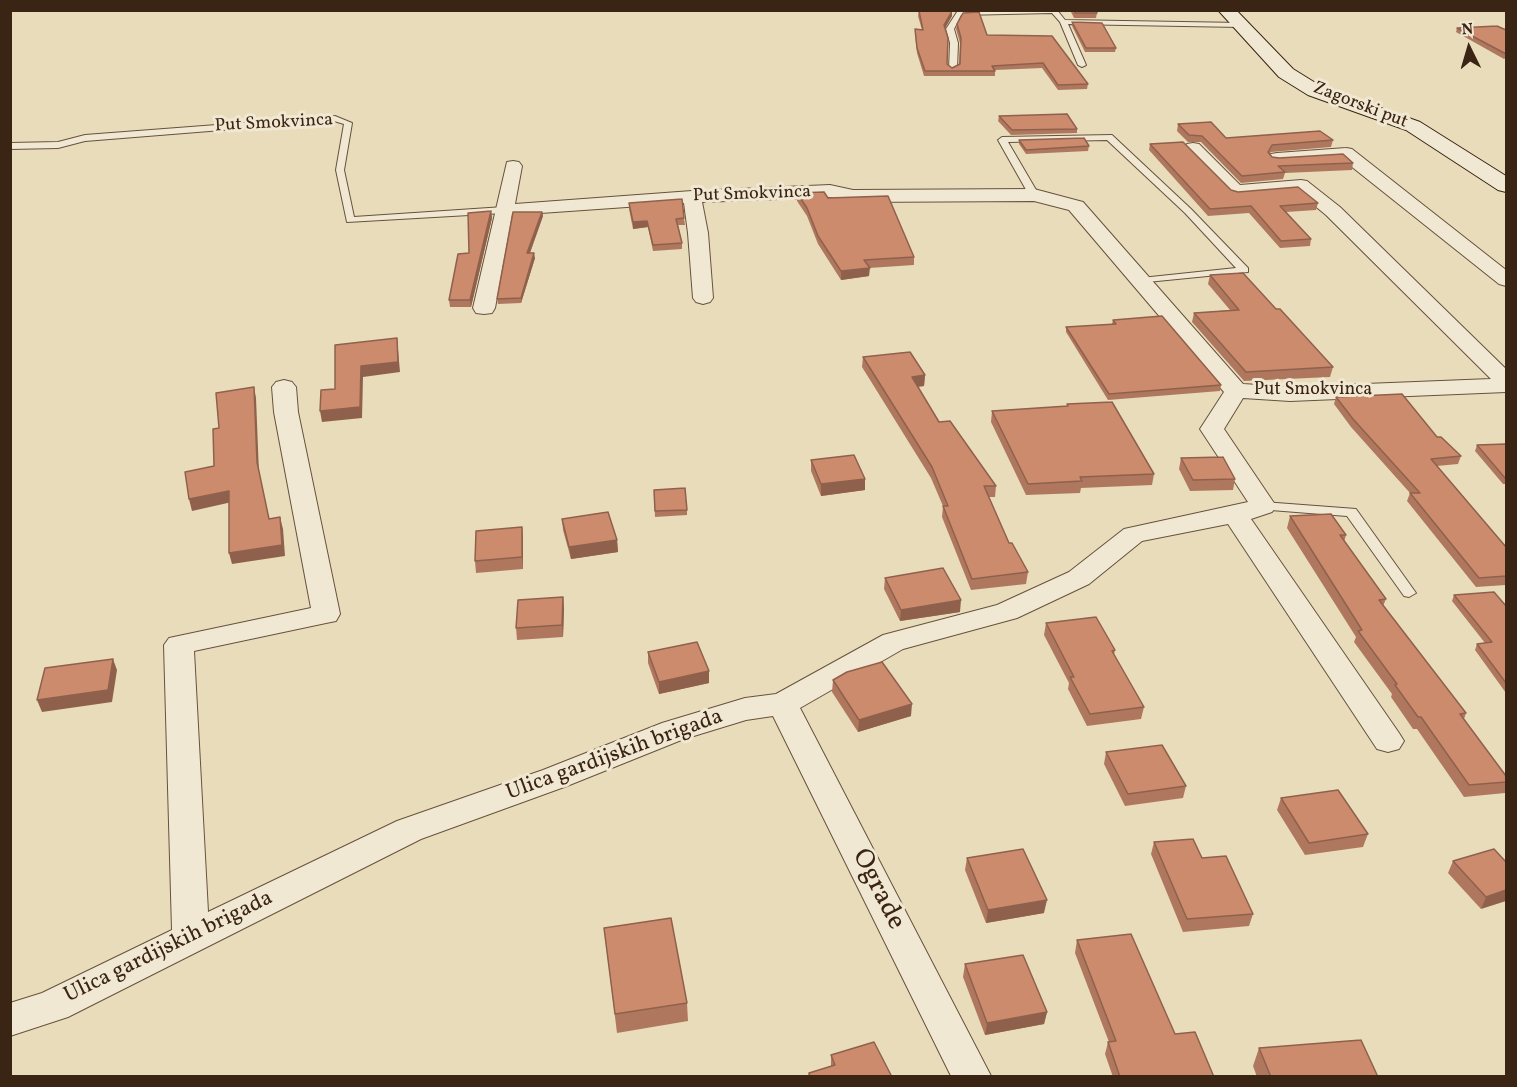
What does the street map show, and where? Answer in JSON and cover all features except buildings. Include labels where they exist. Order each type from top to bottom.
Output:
[{"type":"main road","name":"Zagorski put","points":[[1234,18],[1286,74],[1315,91],[1413,126],[1506,185]]},
{"type":"street","points":[[1193,148],[1236,191],[1301,185],[1333,211],[1495,372],[1506,377]]},
{"type":"street","points":[[1277,158],[1346,153],[1506,280]]},
{"type":"street","points":[[484,308],[513,166]]},
{"type":"street","name":"Put Smokvinca","points":[[504,210],[692,197],[830,191],[853,196],[1034,195],[1076,206],[1236,391],[1290,394],[1506,385]]},
{"type":"street","points":[[692,197],[704,298]]},
{"type":"street","points":[[191,938],[179,645],[326,614],[286,412],[284,387]]},
{"type":"street","points":[[1236,391],[1212,429],[1263,506]]},
{"type":"street","name":"Ulica gardijskih brigada","points":[[10,1020],[54,1005],[409,830],[555,778],[673,730],[745,709],[783,704],[893,642],[1007,612],[1079,578],[1133,535],[1235,515],[1263,506]]},
{"type":"street","points":[[1235,515],[1388,741]]},
{"type":"street","name":"Ograde","points":[[783,704],[970,1077]]},
{"type":"lane","points":[[953,69],[954,43],[950,29],[959,13],[1054,11],[1063,22],[1082,65]]},
{"type":"lane","points":[[1063,22],[1234,18]]},
{"type":"lane","name":"Put Smokvinca","points":[[10,146],[58,145],[85,138],[335,118],[348,123],[340,170],[350,220],[504,210]]},
{"type":"lane","points":[[1034,195],[1002,140],[1109,137],[1188,211],[1244,270],[1141,281]]},
{"type":"lane","points":[[1263,506],[1351,512],[1409,593]]}]
